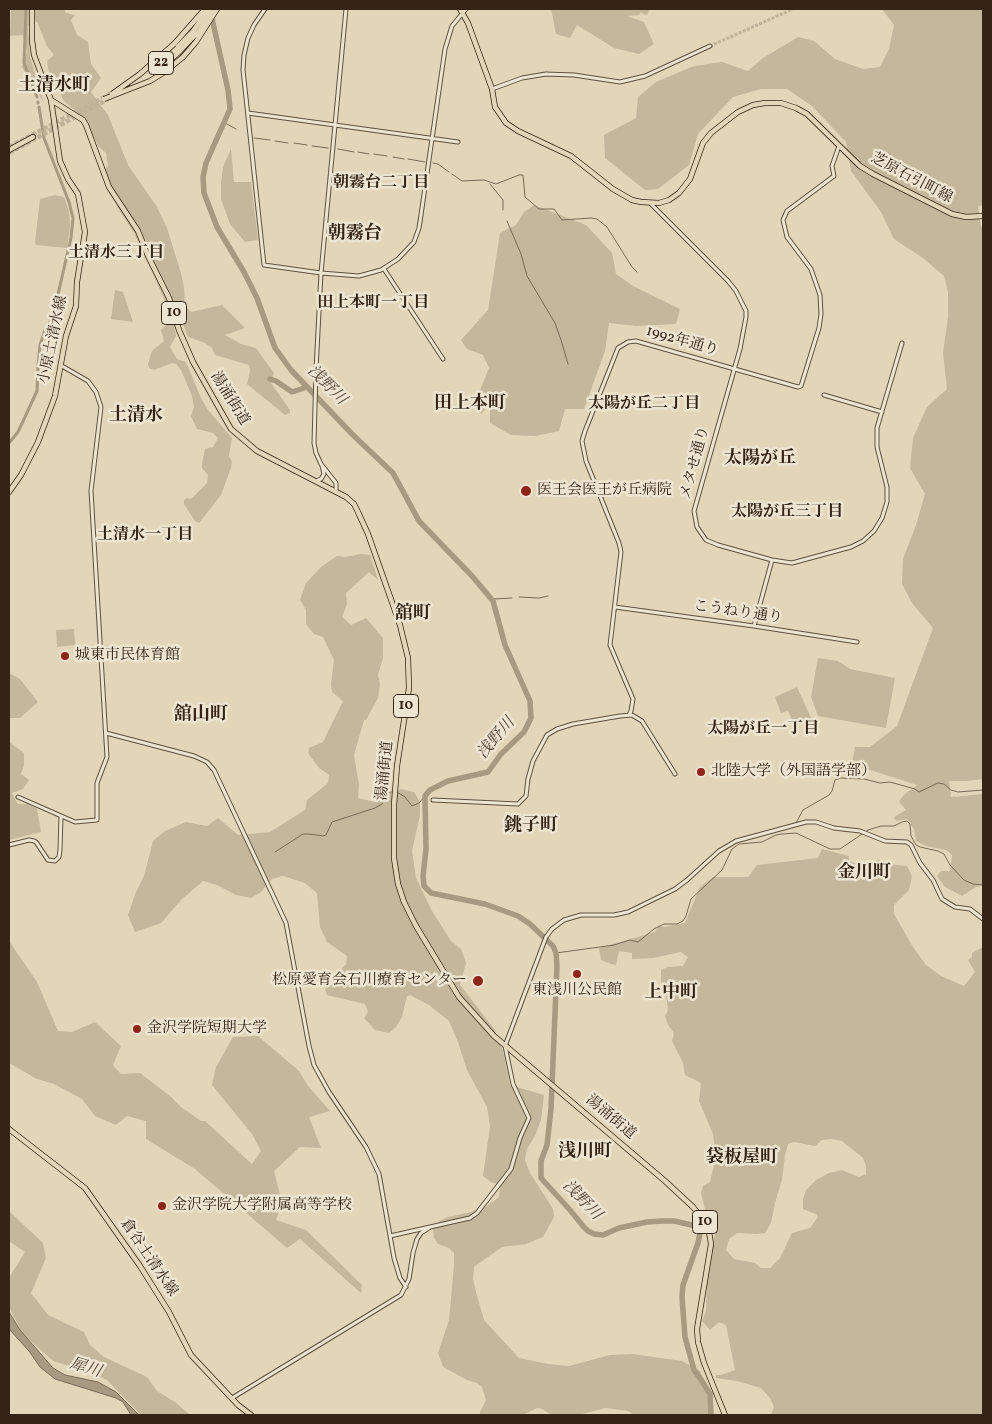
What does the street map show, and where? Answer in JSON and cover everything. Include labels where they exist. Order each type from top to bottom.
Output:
[{"type":"main road","name":"小原土清水線","points":[[9,492],[21,475],[38,442],[55,396],[66,336],[76,306],[78,277],[85,232],[78,194],[68,179],[60,161],[51,100],[34,55],[32,9]]},
{"type":"main road","name":"22","points":[[203,29],[159,70],[113,94],[159,64],[186,39],[207,9]]},
{"type":"main road","name":"22","points":[[104,99],[156,78],[183,57],[215,9]]},
{"type":"main road","points":[[463,10],[492,89],[495,107],[506,123],[518,131],[571,156],[613,189],[632,200],[651,204]]},
{"type":"main road","name":"22","points":[[99,102],[140,74],[200,19]]},
{"type":"main road","name":"湯涌街道","points":[[51,100],[83,120],[86,125],[110,187],[138,231],[169,298],[192,362],[231,429],[257,452],[336,491],[354,504],[365,526],[400,625],[408,658],[409,688],[394,800],[394,858],[398,884],[404,902],[416,926],[459,997],[494,1036],[665,1181],[693,1207],[705,1222],[709,1232],[710,1253],[697,1329],[698,1342],[704,1363],[725,1415]]},
{"type":"main road","name":"芝原石引町線","points":[[651,204],[669,200],[679,193],[690,179],[703,143],[711,133],[738,112],[765,103],[781,103],[796,108],[817,123],[860,166],[873,174],[952,214],[966,217],[983,216]]},
{"type":"main road","points":[[9,150],[33,137]]},
{"type":"main road","name":"倉谷土清水線","points":[[9,1129],[85,1188],[140,1266],[169,1312],[191,1355],[251,1415]]},
{"type":"street","points":[[265,9],[254,25],[244,55],[243,70],[264,265],[359,276],[384,269],[398,259],[414,242],[419,228],[444,49],[448,34],[463,10]]},
{"type":"street","points":[[316,481],[321,479],[324,474],[314,443],[321,273],[346,9]]},
{"type":"street","points":[[492,89],[522,78],[546,74],[574,75],[620,82],[645,76],[710,46]]},
{"type":"street","points":[[248,113],[458,142]]},
{"type":"street","name":"1992年通り","points":[[628,715],[631,711],[633,699],[610,645],[621,552],[617,537],[586,461],[582,441],[588,422],[618,348],[628,342],[636,341],[798,387],[801,386],[821,314],[820,295],[811,269],[787,237],[783,220],[788,211],[834,176],[832,166],[839,146]]},
{"type":"street","name":"メタせ通り","points":[[651,204],[728,280],[741,299],[746,317],[734,368],[694,511],[697,527],[706,540],[772,560],[792,563],[851,548],[863,541],[874,531],[882,518],[887,502],[887,487],[877,447],[877,428],[902,343]]},
{"type":"street","points":[[384,269],[443,359]]},
{"type":"street","points":[[18,797],[75,822],[97,820],[97,783],[106,762],[92,491],[101,407],[96,392],[88,381],[62,366]]},
{"type":"street","points":[[824,395],[882,412]]},
{"type":"street","points":[[321,464],[336,483],[336,491]]},
{"type":"street","points":[[754,626],[772,560]]},
{"type":"street","name":"こうねり通り","points":[[615,607],[857,642]]},
{"type":"street","points":[[433,800],[518,804],[526,796],[533,762],[547,735],[557,729],[573,724],[628,715],[638,717],[642,721],[675,774]]},
{"type":"street","points":[[106,734],[194,756],[207,762],[214,770],[286,923],[314,1065],[329,1092],[375,1163],[379,1174],[394,1258],[400,1278],[406,1287]]},
{"type":"street","points":[[9,845],[30,840],[34,841],[48,860],[55,860],[59,857],[60,850],[61,815]]},
{"type":"street","points":[[390,1236],[470,1218],[477,1212],[514,1164],[520,1138],[530,1118],[513,1084],[505,1046],[546,936],[564,920],[573,916],[614,915],[628,912],[675,889],[719,851],[736,842],[806,822],[816,822],[834,828],[860,831],[885,841],[907,842],[911,845],[920,863],[933,880],[942,899],[956,907],[970,909],[983,919]]},
{"type":"street","points":[[232,1398],[401,1295],[411,1272],[417,1238],[421,1233],[434,1226]]},
{"type":"shaded area","points":[[11,9],[64,9],[66,13],[75,15],[71,20],[77,35],[88,42],[91,64],[101,78],[91,92],[108,115],[128,165],[157,207],[167,228],[181,273],[185,305],[191,312],[222,305],[245,328],[225,335],[241,344],[256,348],[274,373],[271,383],[290,410],[290,413],[285,415],[247,384],[250,371],[249,365],[215,355],[212,348],[205,343],[188,337],[178,310],[172,312],[176,336],[170,347],[177,359],[186,362],[208,410],[232,438],[229,456],[232,462],[231,468],[221,495],[199,523],[195,521],[184,504],[184,500],[187,498],[191,499],[207,483],[208,475],[202,468],[205,449],[213,447],[218,438],[213,433],[197,429],[191,416],[194,407],[192,396],[181,370],[176,364],[172,363],[154,370],[149,368],[148,364],[152,351],[164,341],[161,330],[167,324],[162,309],[165,301],[134,233],[118,208],[101,172],[108,166],[106,153],[98,146],[85,119],[63,100],[55,79],[49,73],[47,61],[54,55],[47,46],[37,22],[31,19],[28,27],[30,57],[44,103],[22,67],[27,52],[23,35],[10,36]]},
{"type":"shaded area","points":[[551,9],[649,9],[648,14],[645,15],[641,12],[639,15],[627,16],[644,22],[654,44],[639,54],[614,48],[577,25],[570,38],[556,34]]},
{"type":"shaded area","points":[[882,9],[983,9],[983,205],[978,206],[981,227],[983,226],[983,779],[949,781],[951,797],[983,794],[983,885],[962,896],[945,887],[937,876],[941,871],[950,871],[952,855],[946,850],[926,846],[916,841],[914,829],[907,819],[896,821],[894,817],[906,810],[899,801],[917,785],[867,769],[851,768],[855,747],[870,747],[897,726],[933,628],[912,603],[902,584],[903,559],[925,494],[910,468],[913,438],[927,407],[947,389],[943,353],[948,317],[948,292],[944,276],[923,258],[894,239],[881,212],[851,171],[846,142],[812,106],[787,89],[761,89],[733,97],[698,134],[689,165],[658,189],[645,190],[605,158],[604,135],[636,118],[638,97],[656,82],[694,66],[722,62],[748,71],[763,58],[798,37],[814,41],[835,59],[863,69],[880,67],[889,49],[894,25]]},
{"type":"shaded area","points":[[231,149],[234,182],[251,182],[258,240],[245,242],[230,224],[221,199],[223,167]]},
{"type":"shaded area","points":[[55,195],[64,197],[69,211],[70,226],[67,248],[36,245],[35,242],[40,199]]},
{"type":"shaded area","points":[[534,205],[586,225],[612,253],[616,274],[633,286],[680,309],[676,324],[636,326],[609,323],[605,351],[584,409],[565,409],[559,431],[535,436],[511,435],[490,423],[490,404],[481,414],[476,400],[489,368],[483,355],[467,349],[461,340],[488,310],[500,233],[516,225],[524,212]]},
{"type":"shaded area","points":[[115,290],[123,292],[133,322],[111,319]]},
{"type":"shaded area","points":[[361,554],[370,555],[378,580],[369,572],[346,593],[347,604],[342,617],[351,625],[366,618],[383,638],[383,658],[378,675],[380,684],[378,698],[366,720],[364,720],[354,755],[359,785],[358,798],[375,802],[384,795],[401,789],[414,792],[420,802],[420,815],[412,851],[416,878],[432,911],[451,941],[461,949],[466,963],[460,985],[495,1030],[503,1051],[510,1085],[544,1095],[541,1120],[535,1136],[527,1149],[525,1160],[530,1173],[553,1209],[554,1217],[543,1237],[526,1244],[502,1247],[474,1267],[473,1279],[484,1320],[519,1358],[569,1366],[610,1355],[632,1354],[682,1361],[700,1371],[709,1395],[713,1415],[634,1415],[628,1411],[606,1408],[578,1415],[552,1415],[537,1408],[523,1415],[480,1415],[486,1400],[482,1387],[443,1367],[438,1353],[449,1320],[454,1253],[449,1248],[438,1244],[434,1238],[433,1229],[438,1222],[448,1217],[487,1206],[499,1197],[500,1185],[491,1182],[483,1176],[490,1126],[487,1107],[467,1070],[449,1021],[429,1005],[410,995],[407,996],[402,1017],[396,1027],[389,1033],[375,1030],[364,1018],[368,1012],[365,1004],[327,995],[325,989],[346,964],[347,956],[327,942],[320,927],[317,893],[305,883],[283,876],[272,879],[261,892],[251,898],[236,895],[217,885],[203,881],[182,899],[161,923],[135,932],[128,915],[144,876],[153,841],[165,831],[186,822],[207,826],[218,818],[238,835],[270,832],[305,810],[307,800],[328,783],[329,775],[319,768],[308,753],[309,748],[323,742],[343,701],[332,692],[334,660],[323,637],[314,634],[306,624],[306,610],[300,600],[306,583],[321,567],[337,556],[345,557]]},
{"type":"shaded area","points":[[74,629],[75,645],[57,647],[56,630]]},
{"type":"shaded area","points":[[818,658],[838,661],[850,669],[895,678],[886,728],[818,716],[811,697]]},
{"type":"shaded area","points":[[9,673],[20,679],[38,702],[20,718],[9,718]]},
{"type":"shaded area","points":[[797,687],[812,720],[795,726],[788,711],[781,713],[775,697]]},
{"type":"shaded area","points":[[9,742],[24,753],[24,765],[21,774],[29,780],[23,789],[12,793],[18,804],[28,804],[37,809],[41,832],[9,840]]},
{"type":"shaded area","points":[[822,849],[849,856],[849,861],[859,865],[879,860],[888,864],[907,866],[912,876],[909,890],[894,905],[894,914],[926,965],[941,976],[964,986],[975,972],[968,960],[972,957],[972,953],[983,947],[983,1415],[771,1415],[774,1407],[770,1398],[761,1388],[737,1381],[716,1378],[716,1375],[735,1370],[726,1325],[719,1322],[710,1330],[702,1321],[706,1311],[707,1281],[715,1234],[706,1214],[701,1193],[703,1186],[710,1182],[716,1157],[713,1134],[699,1101],[701,1083],[685,1075],[683,1063],[672,1041],[674,1033],[668,1025],[665,1016],[668,1010],[666,995],[661,981],[661,970],[668,967],[683,966],[688,957],[681,952],[653,958],[632,959],[632,953],[619,951],[616,965],[601,960],[599,948],[655,932],[659,925],[664,927],[685,923],[700,887],[713,877],[748,877],[757,865],[818,858]],"holes":[[[822,1140],[842,1141],[863,1158],[866,1174],[859,1177],[842,1170],[829,1173],[816,1180],[806,1190],[803,1199],[803,1209],[816,1214],[818,1217],[810,1228],[792,1233],[780,1258],[770,1268],[761,1268],[755,1263],[734,1259],[726,1250],[729,1239],[737,1233],[765,1233],[771,1223],[782,1180],[788,1144],[794,1142],[815,1146]]]},
{"type":"shaded area","points":[[9,941],[37,982],[58,1031],[72,1032],[95,1022],[121,1046],[113,1065],[121,1074],[140,1073],[181,1107],[201,1121],[205,1121],[252,1164],[261,1151],[252,1134],[212,1085],[216,1067],[233,1037],[258,1036],[299,1071],[308,1086],[330,1111],[309,1117],[321,1148],[300,1147],[274,1171],[282,1203],[276,1220],[306,1230],[362,1285],[361,1293],[300,1239],[287,1248],[195,1169],[146,1139],[146,1121],[127,1116],[116,1125],[95,1116],[82,1099],[54,1084],[37,1079],[9,1063]]},
{"type":"shaded area","points":[[9,1211],[43,1243],[46,1258],[31,1293],[48,1315],[84,1332],[90,1345],[104,1357],[147,1377],[157,1391],[175,1402],[190,1415],[141,1415],[107,1380],[93,1373],[53,1361],[22,1333],[9,1307],[9,1278],[25,1252],[9,1241]]},
{"type":"shaded area","points":[[9,1312],[20,1330],[53,1368],[65,1375],[98,1382],[116,1392],[139,1415],[131,1415],[123,1402],[116,1398],[55,1379],[40,1367],[29,1351],[9,1329]]},
{"type":"waterway","points":[[24,62],[26,9]]},
{"type":"waterway","name":"浅野川","points":[[211,14],[228,90],[230,109],[206,163],[203,177],[204,193],[217,227],[257,298],[275,348],[291,370],[353,435],[393,473],[419,521],[472,576],[493,601],[505,645],[530,701],[531,718],[524,732],[501,754],[488,772],[448,781],[430,790],[425,796],[426,849],[423,876],[424,886],[431,893],[485,904],[518,916],[530,924],[553,946],[556,953],[557,966],[551,1109],[547,1145],[541,1161],[541,1178],[583,1226],[594,1234],[603,1235],[619,1228],[647,1222],[674,1221],[696,1226],[700,1233],[698,1243],[683,1285],[685,1337],[694,1370],[710,1394],[711,1415]]},
{"type":"waterway","points":[[24,63],[37,97]]},
{"type":"waterway","points":[[39,107],[44,138],[69,202],[73,218],[71,238],[56,303]]},
{"type":"waterway","points":[[225,123],[236,129]]},
{"type":"waterway","points":[[254,138],[270,140]]},
{"type":"waterway","points":[[275,141],[288,143]]},
{"type":"waterway","points":[[294,143],[307,145]]},
{"type":"waterway","points":[[312,146],[328,148]]},
{"type":"waterway","points":[[338,149],[354,152]]},
{"type":"waterway","points":[[358,152],[369,154]]},
{"type":"waterway","points":[[374,154],[387,156]]},
{"type":"waterway","points":[[393,157],[404,159]]},
{"type":"waterway","points":[[408,159],[425,162]]},
{"type":"waterway","points":[[433,163],[438,164],[449,172]]},
{"type":"waterway","points":[[452,174],[462,181],[484,180],[496,184],[523,175],[525,197],[539,209],[554,209],[562,220],[597,219],[607,227],[637,272]]},
{"type":"waterway","points":[[490,184],[503,200],[503,210]]},
{"type":"waterway","points":[[507,221],[521,254],[527,276],[555,323],[568,364]]},
{"type":"waterway","points":[[9,443],[18,432],[37,391],[40,345],[45,330],[53,317],[56,304]]},
{"type":"waterway","points":[[270,379],[292,392],[307,387]]},
{"type":"waterway","points":[[519,597],[539,598],[548,596]]},
{"type":"waterway","points":[[493,601],[494,599],[512,598]]},
{"type":"waterway","points":[[796,823],[803,810],[829,795],[835,780],[841,778],[864,779],[880,783],[890,782],[915,789],[919,792],[938,783],[944,784],[951,790],[958,792],[983,790]]},
{"type":"waterway","points":[[275,852],[303,834],[326,835],[332,822],[375,808],[382,804],[388,793],[394,791]]},
{"type":"waterway","points":[[397,792],[405,797],[412,806],[419,803],[425,796]]},
{"type":"waterway","points":[[556,953],[614,945],[630,940],[638,942],[654,929],[664,924],[677,924],[683,921],[691,899],[722,870],[732,849],[739,844],[762,842],[782,834],[796,833],[830,849],[840,849],[868,830],[881,826],[894,826],[907,821],[910,824],[911,836],[916,845],[944,854],[950,865],[964,880],[973,884],[983,885]]},
{"type":"tunnel","points":[[710,46],[793,9]]},
{"type":"tunnel","points":[[9,147],[112,93]]},
{"type":"tunnel","points":[[9,153],[108,99]]},
{"type":"place","name":"医王会医王が丘病院","points":[[526,491]]},
{"type":"place","name":"城東市民体育館","points":[[65,656]]},
{"type":"place","name":"北陸大学（外国語学部）","points":[[701,772]]},
{"type":"place","name":"東浅川公民館","points":[[577,974]]},
{"type":"place","name":"松原愛育会石川療育センター","points":[[478,981]]},
{"type":"place","name":"金沢学院短期大学","points":[[137,1029]]},
{"type":"place","name":"金沢学院大学附属高等学校","points":[[162,1206]]},
{"type":"district","name":"土清水町","points":[[54,87]]},
{"type":"district","name":"朝霧台二丁目","points":[[381,184]]},
{"type":"district","name":"朝霧台","points":[[355,235]]},
{"type":"district","name":"土清水三丁目","points":[[116,254]]},
{"type":"district","name":"田上本町一丁目","points":[[373,304]]},
{"type":"district","name":"田上本町","points":[[470,405]]},
{"type":"district","name":"太陽が丘二丁目","points":[[644,405]]},
{"type":"district","name":"土清水","points":[[136,417]]},
{"type":"district","name":"太陽が丘","points":[[760,460]]},
{"type":"district","name":"太陽が丘三丁目","points":[[787,513]]},
{"type":"district","name":"土清水一丁目","points":[[145,536]]},
{"type":"district","name":"舘町","points":[[413,615]]},
{"type":"district","name":"舘山町","points":[[201,716]]},
{"type":"district","name":"太陽が丘一丁目","points":[[763,730]]},
{"type":"district","name":"銚子町","points":[[531,827]]},
{"type":"district","name":"金川町","points":[[864,874]]},
{"type":"district","name":"上中町","points":[[671,994]]},
{"type":"district","name":"浅川町","points":[[585,1153]]},
{"type":"district","name":"袋板屋町","points":[[742,1159]]},
{"type":"water label","name":"犀川","points":[[85,1369]]}]
